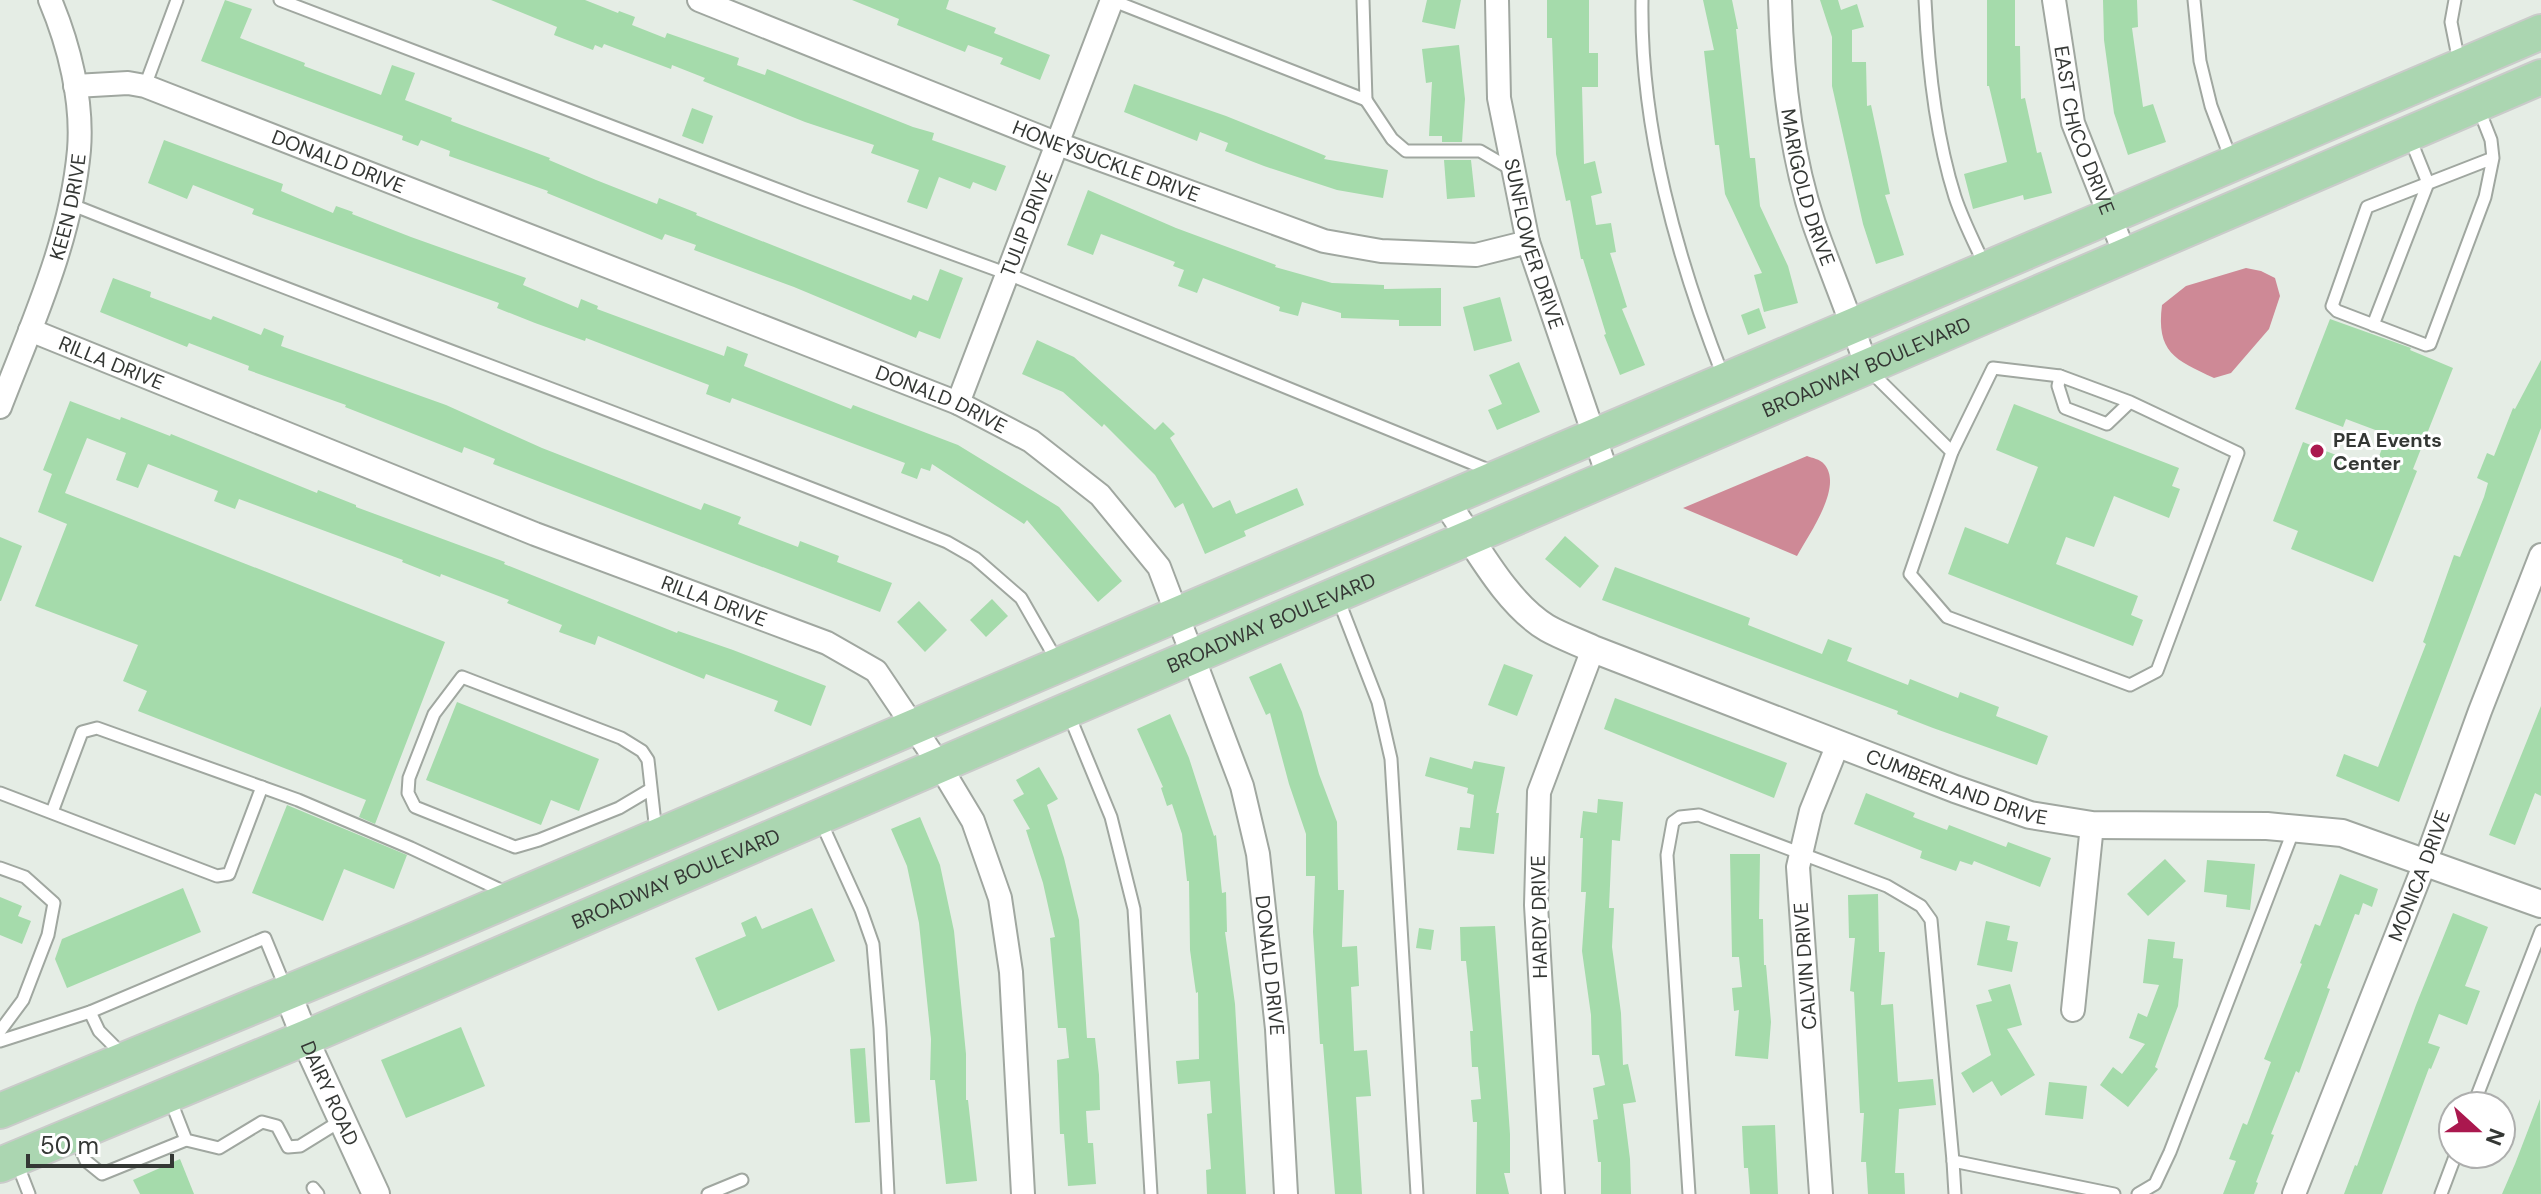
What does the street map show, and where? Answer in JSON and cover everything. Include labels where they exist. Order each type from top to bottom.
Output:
[{"type":"main road","points":[[0,1111],[914,728],[2541,32]]},
{"type":"main road","points":[[2460,68],[2478,106]]},
{"type":"main road","name":"BROADWAY BOULEVARD","points":[[8,1162],[819,818],[2541,77]]},
{"type":"street","name":"KEEN DRIVE","points":[[0,407],[54,268],[70,204],[79,148],[75,86],[61,27],[50,0]]},
{"type":"street","name":"HONEYSUCKLE DRIVE","points":[[699,0],[1058,144],[1324,241],[1381,251],[1476,255],[1528,242]]},
{"type":"street","name":"TULIP DRIVE","points":[[958,403],[1112,0]]},
{"type":"street","name":"SUNFLOWER DRIVE","points":[[1497,0],[1499,98],[1528,242],[1609,479]]},
{"type":"street","name":"MARIGOLD DRIVE","points":[[1780,0],[1781,57],[1793,142],[1814,222],[1867,368]]},
{"type":"street","name":"EAST CHICO DRIVE","points":[[2054,0],[2073,123],[2126,257]]},
{"type":"street","name":"DONALD DRIVE","points":[[75,86],[128,83],[145,86],[958,403],[1031,441],[1100,495],[1159,567],[1242,786],[1258,854],[1277,1029],[1286,1194]]},
{"type":"street","name":"RILLA DRIVE","points":[[30,330],[535,534],[827,643],[876,671],[973,821],[1000,898],[1011,972],[1023,1194]]},
{"type":"street","name":"CUMBERLAND DRIVE","points":[[1445,501],[1503,588],[1545,627],[1593,649],[1838,744],[2030,815],[2092,825],[2267,826],[2342,833],[2541,904]]},
{"type":"street","name":"MONICA DRIVE","points":[[2294,1194],[2425,863],[2541,555]]},
{"type":"street","name":"HARDY DRIVE","points":[[1553,1194],[1536,905],[1539,792],[1593,649]]},
{"type":"street","name":"CALVIN DRIVE","points":[[1821,1194],[1798,867],[1811,811],[1838,744]]},
{"type":"street","points":[[2073,1010],[2092,825]]},
{"type":"street","name":"DAIRY ROAD","points":[[287,992],[376,1194]]},
{"type":"lane","points":[[145,86],[177,0]]},
{"type":"lane","points":[[280,0],[1008,274],[1504,476]]},
{"type":"lane","points":[[1112,0],[1366,100]]},
{"type":"lane","points":[[1363,0],[1366,100],[1392,139],[1406,151],[1480,151],[1514,171]]},
{"type":"lane","points":[[1642,0],[1642,38],[1650,105],[1667,207],[1700,319],[1725,382]]},
{"type":"lane","points":[[1925,0],[1927,65],[1955,198],[1987,270]]},
{"type":"lane","points":[[2194,0],[2200,61],[2211,106],[2233,165]]},
{"type":"lane","points":[[2455,0],[2451,22],[2460,68]]},
{"type":"lane","points":[[2478,106],[2491,140],[2493,158],[2485,197],[2430,344],[2373,325],[2337,311],[2332,306],[2367,207],[2493,158]]},
{"type":"lane","points":[[2373,325],[2428,183],[2409,135]]},
{"type":"lane","points":[[70,204],[947,542],[975,558],[1021,598],[1059,665]]},
{"type":"lane","points":[[1867,368],[1952,452]]},
{"type":"lane","points":[[1993,368],[2060,376],[2130,402],[2238,453],[2157,671],[2130,685],[1947,617],[1910,574],[1952,452],[1993,368]]},
{"type":"lane","points":[[2060,376],[2058,386],[2065,408],[2107,424],[2130,402]]},
{"type":"lane","points":[[1337,596],[1378,702],[1391,759],[1417,1194]]},
{"type":"lane","points":[[651,789],[619,808],[515,847],[415,807],[408,793],[409,778],[434,714],[462,677],[621,738],[642,751],[648,760],[657,837]]},
{"type":"lane","points":[[1067,711],[1111,817],[1134,909],[1151,1194]]},
{"type":"lane","points":[[52,812],[82,732],[97,728],[262,787],[411,848],[516,897]]},
{"type":"lane","points":[[0,793],[217,876],[229,874],[262,787]]},
{"type":"lane","points":[[1689,1194],[1667,855],[1673,822],[1680,817],[1699,815],[1887,886],[1921,906],[1931,920],[1955,1194]]},
{"type":"lane","points":[[819,818],[873,944],[888,1194]]},
{"type":"lane","points":[[2138,1194],[2155,1184],[2170,1152],[2294,829]]},
{"type":"lane","points":[[0,868],[25,877],[54,903],[48,935],[23,1000],[0,1031]]},
{"type":"lane","points":[[2479,1090],[2541,931]]},
{"type":"lane","points":[[0,1041],[90,1012],[265,938],[287,992]]},
{"type":"lane","points":[[90,1012],[99,1031],[126,1059]]},
{"type":"lane","points":[[169,1095],[186,1140]]},
{"type":"lane","points":[[74,1134],[86,1161],[102,1174],[186,1140],[219,1148],[262,1122],[277,1126],[288,1147],[300,1146],[342,1120]]},
{"type":"lane","points":[[1953,1161],[2114,1194]]},
{"type":"lane","points":[[8,1162],[29,1194]]},
{"type":"lane","points":[[2441,1194],[2450,1170]]},
{"type":"lane","points":[[708,1194],[742,1180]]},
{"type":"shaded area","points":[[2246,268],[2275,278],[2280,296],[2269,329],[2231,373],[2214,378],[2189,366],[2171,352],[2162,334],[2162,305],[2186,286]]},
{"type":"shaded area","points":[[1807,456],[1824,464],[1830,485],[1816,523],[1797,556],[1683,508]]},
{"type":"building","points":[[225,0],[252,9],[240,38],[305,63],[304,66],[381,95],[392,65],[415,73],[405,100],[452,118],[451,121],[550,158],[596,180],[657,204],[659,198],[911,300],[913,295],[928,301],[940,269],[963,278],[940,339],[919,331],[916,338],[794,287],[694,250],[696,245],[665,234],[662,240],[548,191],[449,156],[450,151],[421,140],[418,146],[402,140],[403,136],[201,61]]},
{"type":"building","points":[[491,0],[585,0],[635,17],[632,25],[665,38],[667,33],[739,58],[737,65],[765,75],[767,69],[934,133],[932,140],[1006,166],[996,191],[973,182],[970,189],[939,177],[927,209],[907,202],[919,170],[871,153],[874,145],[805,122],[703,81],[705,78],[672,65],[671,69],[604,44],[602,48],[595,45],[593,50],[554,35],[557,27]]},
{"type":"building","points":[[852,0],[949,0],[946,9],[996,28],[994,33],[1050,55],[1040,80],[1000,64],[1003,58],[968,45],[965,52],[897,25],[899,19]]},
{"type":"building","points":[[1427,0],[1461,0],[1455,29],[1422,22]]},
{"type":"building","points":[[1547,0],[1589,0],[1589,53],[1598,53],[1598,87],[1582,87],[1584,164],[1595,161],[1602,193],[1591,196],[1596,225],[1611,223],[1616,252],[1610,253],[1627,307],[1622,309],[1645,365],[1620,375],[1604,335],[1581,259],[1570,200],[1566,201],[1556,154],[1552,38],[1547,38]]},
{"type":"building","points":[[1703,0],[1732,0],[1738,29],[1750,158],[1755,158],[1760,206],[1788,266],[1798,303],[1764,312],[1754,275],[1762,273],[1725,194],[1719,145],[1715,145],[1704,51],[1714,50]]},
{"type":"building","points":[[1820,0],[1838,0],[1841,10],[1857,4],[1864,27],[1852,30],[1852,62],[1866,62],[1867,106],[1871,105],[1890,194],[1885,195],[1904,255],[1876,264],[1863,224],[1832,86],[1832,37]]},
{"type":"building","points":[[1987,0],[2015,0],[2015,46],[2020,46],[2021,99],[2025,98],[2037,153],[2041,152],[2052,193],[2024,200],[2023,195],[1973,209],[1964,174],[2007,162],[1987,86]]},
{"type":"building","points":[[2103,0],[2137,0],[2138,27],[2132,28],[2143,107],[2153,104],[2166,142],[2128,155],[2114,113],[2104,40]]},
{"type":"building","points":[[1459,45],[1465,99],[1462,142],[1442,142],[1442,136],[1429,136],[1432,82],[1426,83],[1422,49]]},
{"type":"building","points":[[1134,84],[1226,116],[1326,156],[1324,159],[1388,170],[1383,198],[1337,190],[1264,166],[1225,151],[1228,143],[1200,132],[1197,141],[1124,112]]},
{"type":"building","points":[[692,108],[713,116],[703,144],[682,136]]},
{"type":"building","points":[[164,140],[283,184],[281,191],[333,213],[336,206],[411,237],[526,278],[523,285],[578,308],[581,299],[598,306],[597,309],[724,356],[727,346],[748,354],[744,366],[851,409],[853,405],[958,445],[1059,507],[1122,581],[1098,602],[1027,520],[1024,524],[932,464],[930,471],[921,468],[917,479],[901,473],[905,463],[732,398],[730,403],[706,394],[709,385],[586,338],[585,341],[535,323],[497,308],[499,303],[252,214],[254,209],[193,185],[187,199],[148,183]]},
{"type":"building","points":[[1444,160],[1471,160],[1475,197],[1447,199]]},
{"type":"building","points":[[1088,190],[1275,267],[1332,283],[1384,285],[1384,289],[1441,288],[1441,326],[1399,326],[1399,320],[1341,318],[1341,313],[1302,302],[1298,316],[1279,311],[1280,307],[1203,278],[1197,293],[1178,286],[1184,270],[1173,266],[1175,262],[1101,234],[1093,255],[1067,245]]},
{"type":"building","points":[[113,278],[151,292],[150,297],[211,320],[213,316],[261,335],[264,328],[284,336],[281,346],[446,405],[542,448],[701,510],[704,503],[741,517],[738,524],[798,547],[800,541],[839,556],[837,562],[892,583],[880,612],[493,464],[495,459],[464,447],[462,453],[346,405],[248,370],[249,366],[189,343],[187,347],[100,312]]},
{"type":"building","points":[[1500,297],[1512,341],[1474,351],[1463,307]]},
{"type":"building","points":[[1759,308],[1766,328],[1748,335],[1741,315]]},
{"type":"building","name":"PEA Events Center","points":[[2330,319],[2411,348],[2453,368],[2373,582],[2291,549],[2298,531],[2273,521],[2303,442],[2374,470],[2384,443],[2375,440],[2378,431],[2346,419],[2343,427],[2295,409]]},
{"type":"building","points":[[1037,340],[1074,357],[1155,430],[1163,422],[1175,434],[1170,438],[1213,508],[1230,500],[1236,514],[1297,488],[1304,505],[1244,531],[1246,536],[1205,554],[1183,503],[1175,508],[1155,475],[1104,424],[1102,427],[1063,392],[1022,374]]},
{"type":"building","points":[[2541,360],[2541,428],[2399,802],[2336,776],[2344,754],[2378,767],[2426,644],[2423,642],[2454,555],[2460,557],[2484,497],[2488,483],[2477,478],[2487,453],[2494,456],[2513,408]]},
{"type":"building","points":[[1519,362],[1540,412],[1497,430],[1488,410],[1502,404],[1489,375]]},
{"type":"building","points":[[70,401],[120,420],[121,417],[171,434],[317,493],[318,490],[505,562],[677,633],[733,650],[826,686],[811,726],[774,711],[778,701],[706,674],[704,679],[598,636],[595,645],[559,632],[562,625],[507,603],[509,600],[441,574],[440,577],[403,560],[239,499],[235,509],[214,501],[218,491],[148,464],[138,488],[116,480],[126,453],[87,438],[65,493],[445,642],[375,824],[359,817],[366,800],[138,711],[147,691],[123,681],[138,645],[35,606],[67,524],[38,512],[52,474],[43,470]]},
{"type":"building","points":[[2014,404],[2179,468],[2172,486],[2180,489],[2169,518],[2114,496],[2094,547],[2066,537],[2056,564],[2138,596],[2131,615],[2143,620],[2133,646],[1948,574],[1965,527],[2008,544],[2038,467],[1996,450]]},
{"type":"building","points":[[1565,536],[1599,566],[1580,588],[1545,559]]},
{"type":"building","points":[[0,537],[22,546],[1,601],[0,601]]},
{"type":"building","points":[[1615,567],[1750,618],[1748,625],[1822,654],[1828,639],[1852,648],[1847,661],[1908,685],[1910,679],[1958,698],[1960,692],[1999,707],[1996,716],[2048,736],[2037,765],[1602,600]]},
{"type":"building","points":[[992,599],[1008,616],[986,637],[970,620]]},
{"type":"building","points":[[919,601],[947,630],[925,652],[897,622]]},
{"type":"building","points":[[1281,663],[1302,712],[1319,774],[1337,822],[1338,890],[1344,890],[1342,947],[1357,946],[1359,986],[1351,987],[1354,1051],[1367,1050],[1371,1096],[1356,1097],[1362,1194],[1335,1194],[1323,1044],[1320,1044],[1313,932],[1315,876],[1306,876],[1306,834],[1270,713],[1266,715],[1249,677]]},
{"type":"building","points":[[1504,664],[1533,675],[1517,716],[1488,705]]},
{"type":"building","points":[[1615,698],[1787,763],[1774,798],[1604,729]]},
{"type":"building","points":[[457,702],[599,759],[579,811],[551,800],[541,825],[426,780]]},
{"type":"building","points":[[2541,706],[2541,796],[2535,793],[2515,845],[2489,835]]},
{"type":"building","points":[[1170,714],[1216,835],[1222,893],[1226,892],[1225,932],[1235,1004],[1246,1194],[1207,1194],[1206,1170],[1211,1169],[1207,1114],[1212,1113],[1210,1081],[1178,1084],[1176,1061],[1199,1059],[1198,992],[1190,950],[1189,881],[1182,834],[1172,804],[1167,806],[1163,787],[1137,729]]},
{"type":"building","points":[[1430,757],[1472,769],[1474,761],[1505,767],[1496,813],[1499,813],[1494,854],[1457,850],[1460,827],[1470,828],[1474,795],[1467,793],[1468,788],[1425,776]]},
{"type":"building","points":[[1039,767],[1058,799],[1047,805],[1079,920],[1087,1038],[1095,1038],[1099,1075],[1100,1110],[1086,1111],[1088,1143],[1093,1143],[1096,1184],[1068,1186],[1064,1134],[1060,1134],[1057,1060],[1069,1058],[1066,1028],[1058,1028],[1050,938],[1055,937],[1043,883],[1026,830],[1030,829],[1013,800],[1024,794],[1016,780]]},
{"type":"building","points":[[1866,793],[1947,830],[1949,825],[2006,847],[2008,842],[2051,858],[2040,887],[1974,861],[1972,865],[1960,861],[1956,871],[1920,858],[1922,851],[1854,824]]},
{"type":"building","points":[[1598,799],[1623,802],[1620,841],[1612,840],[1609,908],[1614,908],[1612,947],[1621,1013],[1623,1065],[1628,1064],[1636,1102],[1623,1104],[1631,1194],[1601,1194],[1601,1162],[1598,1162],[1593,1120],[1598,1119],[1593,1088],[1605,1085],[1599,1055],[1592,1055],[1591,1015],[1582,951],[1586,892],[1581,892],[1583,838],[1580,838],[1583,811],[1597,813]]},
{"type":"building","points":[[287,805],[407,855],[394,889],[344,869],[323,921],[252,893]]},
{"type":"building","points":[[920,817],[940,865],[954,931],[966,1054],[966,1100],[977,1181],[946,1184],[935,1080],[930,1080],[931,1039],[919,923],[907,866],[891,829]]},
{"type":"building","points":[[1730,854],[1760,854],[1759,919],[1763,919],[1764,965],[1771,1022],[1768,1059],[1735,1056],[1739,1010],[1734,1011],[1732,988],[1742,987],[1739,957],[1732,957]]},
{"type":"building","points":[[2165,859],[2186,881],[2148,916],[2127,894]]},
{"type":"building","points":[[2207,860],[2255,864],[2250,910],[2226,907],[2227,895],[2204,892]]},
{"type":"building","points":[[2340,874],[2378,889],[2372,907],[2363,903],[2359,915],[2355,914],[2299,1073],[2296,1071],[2271,1134],[2274,1135],[2254,1194],[2223,1194],[2236,1161],[2229,1159],[2243,1123],[2247,1125],[2271,1062],[2264,1059],[2315,924],[2320,926]]},
{"type":"building","points":[[183,888],[201,932],[67,988],[55,959],[62,939]]},
{"type":"building","points":[[1878,894],[1879,952],[1885,952],[1881,1005],[1893,1004],[1898,1082],[1933,1079],[1936,1105],[1899,1109],[1895,1173],[1904,1173],[1905,1194],[1868,1194],[1866,1162],[1861,1162],[1864,1113],[1860,1113],[1854,992],[1850,991],[1855,938],[1849,938],[1848,895]]},
{"type":"building","points":[[0,897],[22,906],[18,916],[31,921],[22,944],[0,935]]},
{"type":"building","points":[[812,908],[835,961],[718,1011],[695,958],[746,936],[741,923],[756,916],[762,929]]},
{"type":"building","points":[[2453,913],[2488,927],[2465,986],[2480,991],[2467,1025],[2439,1014],[2428,1043],[2440,1047],[2429,1068],[2382,1194],[2344,1194],[2357,1166]]},
{"type":"building","points":[[1986,921],[2010,926],[2007,940],[2018,942],[2012,972],[1977,965]]},
{"type":"building","points":[[1495,926],[1510,1134],[1510,1173],[1504,1173],[1509,1194],[1476,1194],[1477,1122],[1473,1122],[1471,1100],[1481,1099],[1478,1067],[1472,1067],[1470,1031],[1473,1031],[1466,961],[1461,961],[1460,927]]},
{"type":"building","points":[[1419,928],[1434,930],[1431,950],[1416,948]]},
{"type":"building","points":[[2148,939],[2175,942],[2173,958],[2183,959],[2178,1006],[2155,1067],[2158,1069],[2128,1107],[2100,1085],[2113,1067],[2122,1074],[2145,1044],[2129,1038],[2138,1013],[2147,1017],[2159,985],[2143,983]]},
{"type":"building","points":[[2010,984],[2022,1025],[2007,1029],[2035,1075],[2001,1096],[1992,1081],[1973,1093],[1961,1073],[1991,1055],[1976,1005],[1992,1001],[1988,990]]},
{"type":"building","points":[[461,1027],[485,1086],[406,1118],[381,1060]]},
{"type":"building","points":[[865,1048],[870,1122],[855,1123],[850,1049]]},
{"type":"building","points":[[2049,1082],[2087,1086],[2083,1119],[2045,1115]]},
{"type":"building","points":[[2540,1099],[2541,1194],[2502,1194],[2512,1170],[2517,1170],[2517,1159]]},
{"type":"building","points":[[1775,1125],[1778,1194],[1750,1194],[1748,1168],[1744,1168],[1742,1126]]},
{"type":"building","points":[[180,1159],[194,1194],[140,1194],[133,1180]]},
{"type":"place","name":"PEA Events Center","points":[[2317,451]]}]
